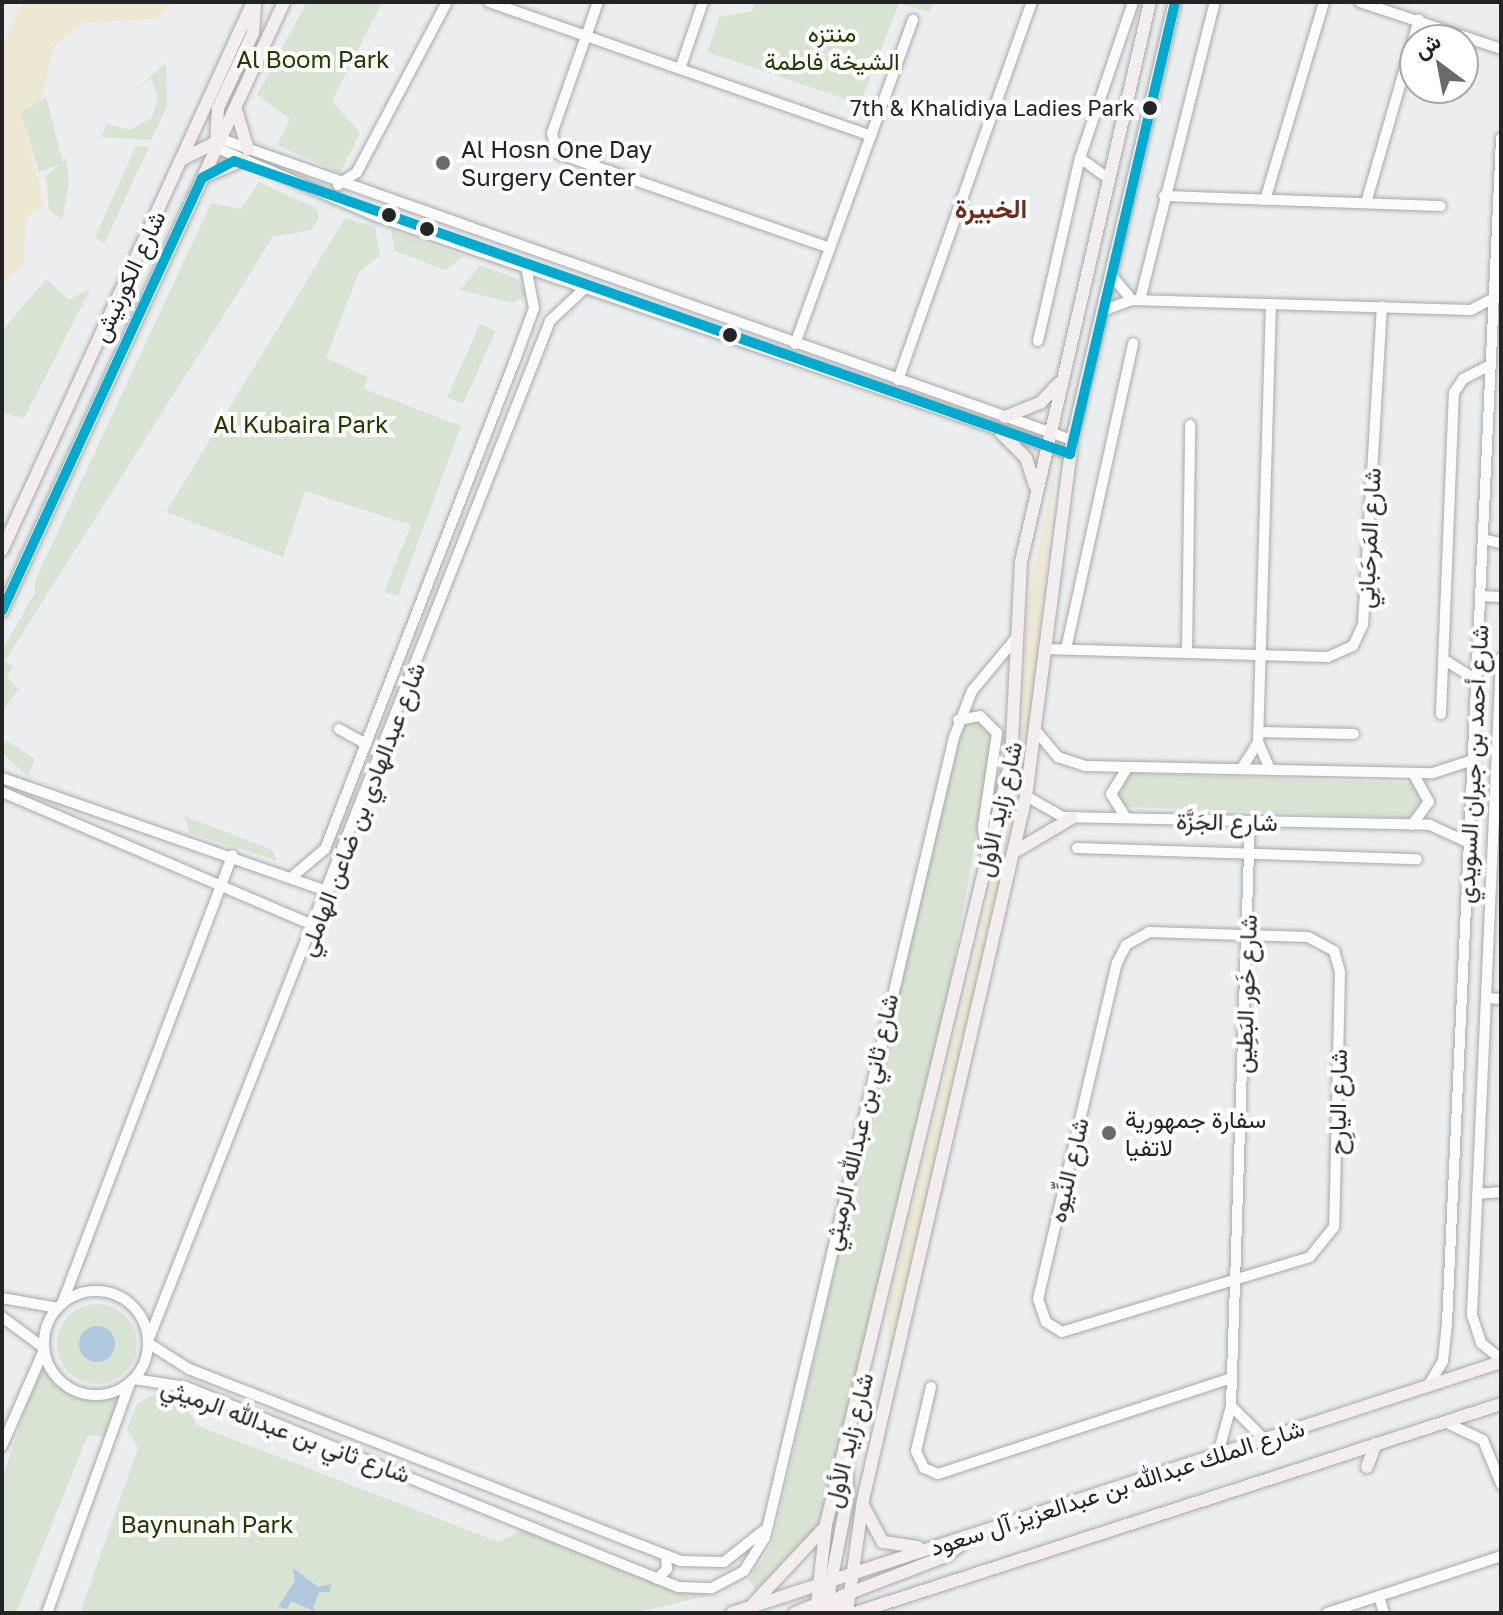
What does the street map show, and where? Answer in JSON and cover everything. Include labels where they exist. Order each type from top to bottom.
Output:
[{"type":"main road","points":[[180,163],[218,143],[218,108],[253,33],[254,2]]},
{"type":"main road","name":"شارع الكورنيش","points":[[2,550],[254,2]]},
{"type":"main road","name":"شارع الكورنيش","points":[[2,611],[284,2]]},
{"type":"main road","name":"شارع زايد الأول","points":[[823,1606],[826,1524],[1011,760],[1021,562],[1150,2]]},
{"type":"main road","name":"شارع زايد الأول","points":[[847,1613],[850,1573],[863,1500],[1026,796],[1037,732],[1044,649],[1072,440],[1175,2]]},
{"type":"main road","points":[[180,163],[194,163],[202,178],[245,155],[237,107]]},
{"type":"main road","points":[[1005,417],[1040,403],[1063,377]]},
{"type":"main road","points":[[1001,433],[1026,458],[1036,494]]},
{"type":"main road","points":[[1014,852],[1072,818]]},
{"type":"main road","name":"شارع الملك عبدالله بن عبدالعزيز آل سعود","points":[[732,1613],[1501,1361]]},
{"type":"main road","name":"شارع الملك عبدالله بن عبدالعزيز آل سعود","points":[[855,1613],[1501,1404]]},
{"type":"main road","points":[[1367,1467],[1376,1444]]},
{"type":"main road","points":[[825,1582],[848,1490],[846,1450]]},
{"type":"main road","points":[[863,1500],[870,1528],[883,1542],[932,1547]]},
{"type":"main road","points":[[747,1608],[826,1524]]},
{"type":"main road","points":[[795,1613],[823,1606],[946,1556],[976,1533]]},
{"type":"main road","points":[[823,1606],[850,1573]]},
{"type":"main road","points":[[878,1613],[890,1601]]},
{"type":"main road","points":[[823,1606],[841,1613]]},
{"type":"street","points":[[338,185],[357,172],[447,2]]},
{"type":"street","points":[[489,2],[871,136]]},
{"type":"street","points":[[598,2],[552,133],[557,153],[830,248]]},
{"type":"street","points":[[680,69],[703,2]]},
{"type":"street","points":[[898,380],[1032,2]]},
{"type":"street","points":[[1038,341],[1080,158],[1133,2]]},
{"type":"street","points":[[1136,300],[1215,2]]},
{"type":"street","points":[[1265,200],[1324,2]]},
{"type":"street","points":[[1360,2],[1487,39],[1501,49]]},
{"type":"street","points":[[1366,203],[1419,19]]},
{"type":"street","points":[[795,344],[913,20]]},
{"type":"street","points":[[1487,39],[1501,33]]},
{"type":"street","name":"شارع أحمد بن جبران السويدي","points":[[1428,1386],[1445,1348],[1492,325],[1498,278],[1501,138]]},
{"type":"street","points":[[218,143],[523,266],[1001,433],[1070,454]]},
{"type":"street","points":[[245,155],[1072,440]]},
{"type":"street","points":[[1080,158],[1108,178]]},
{"type":"street","points":[[357,172],[364,194]]},
{"type":"street","points":[[1164,196],[1441,206]]},
{"type":"street","points":[[523,266],[525,250]]},
{"type":"street","name":"شارع عبدالهادي بن ضاعن الهاملي","points":[[293,876],[325,849],[515,360],[534,308],[523,266]]},
{"type":"street","points":[[1111,275],[1136,300]]},
{"type":"street","name":"شارع عبدالهادي بن ضاعن الهاملي","points":[[148,1342],[329,892],[532,366],[554,314],[585,288]]},
{"type":"street","points":[[1102,311],[1136,300],[1471,310],[1494,298]]},
{"type":"street","points":[[1270,769],[1258,737],[1271,304]]},
{"type":"street","name":"شارع المَرحَبانِي","points":[[1044,649],[1335,656],[1361,633],[1382,307]]},
{"type":"street","points":[[1471,310],[1492,325]]},
{"type":"street","points":[[1066,649],[1133,343]]},
{"type":"street","points":[[515,360],[532,366]]},
{"type":"street","points":[[1441,714],[1454,393],[1463,379],[1491,365]]},
{"type":"street","points":[[1187,653],[1190,425]]},
{"type":"street","points":[[1483,539],[1501,543]]},
{"type":"street","points":[[1480,596],[1501,597]]},
{"type":"street","name":"شارع ثاني بن عبدالله الرميثي","points":[[132,1381],[186,1387],[657,1579],[695,1590],[730,1582],[758,1555],[766,1526],[958,720],[1016,638]]},
{"type":"street","name":"شارع أحمد بن جبران السويدي","points":[[1501,658],[1497,838],[1486,998],[1472,1322],[1481,1343],[1501,1361]]},
{"type":"street","points":[[1443,659],[1476,680]]},
{"type":"street","points":[[958,720],[980,716],[997,733],[983,827],[988,858]]},
{"type":"street","points":[[339,729],[366,744]]},
{"type":"street","points":[[1037,732],[1067,761],[1130,766],[1447,772],[1473,760]]},
{"type":"street","points":[[1258,737],[1354,734]]},
{"type":"street","points":[[1242,768],[1258,737]]},
{"type":"street","points":[[1011,760],[1026,796]]},
{"type":"street","points":[[1127,819],[1111,794],[1116,777],[1130,766]]},
{"type":"street","points":[[1412,772],[1429,802],[1412,825]]},
{"type":"street","points":[[2,778],[233,855],[329,892]]},
{"type":"street","points":[[2,792],[315,926]]},
{"type":"street","name":"شارع الجَزَّة","points":[[1026,796],[1072,818],[1412,825],[1444,828],[1469,843]]},
{"type":"street","name":"شارع خَور البَطِين","points":[[1218,1454],[1231,1406],[1250,822]]},
{"type":"street","points":[[1077,848],[1417,859]]},
{"type":"street","points":[[2,1446],[44,1349],[233,855]]},
{"type":"street","name":"شارع النِّيوه","points":[[1235,1284],[1074,1333],[1050,1327],[1038,1305],[1122,950],[1149,932],[1247,937]]},
{"type":"street","name":"شارع اليارِح","points":[[1235,1284],[1316,1254],[1334,1220],[1340,964],[1316,938],[1247,937]]},
{"type":"street","points":[[1486,998],[1501,999]]},
{"type":"street","points":[[1477,1194],[1501,1192]]},
{"type":"street","points":[[2,1298],[60,1306],[88,1292],[117,1295],[139,1313],[148,1342],[47,1613]]},
{"type":"street","points":[[2,1317],[44,1349],[55,1375],[77,1392],[105,1394],[132,1381]]},
{"type":"street","name":"شارع ثاني بن عبدالله الرميثي","points":[[148,1342],[189,1369],[666,1555],[724,1562],[766,1526]]},
{"type":"street","points":[[931,1387],[916,1451],[924,1468],[938,1474],[1232,1378]]},
{"type":"street","points":[[1231,1406],[1264,1439]]},
{"type":"street","points":[[1445,1422],[1480,1436],[1497,1456],[1501,1484]]},
{"type":"street","points":[[657,1579],[667,1569],[666,1555]]},
{"type":"street","points":[[1327,1613],[1501,1556]]},
{"type":"street","points":[[1379,1596],[1384,1613]]},
{"type":"green space","name":"Al Boom Park","points":[[307,2],[382,2],[332,101],[360,133],[340,173],[277,145],[290,119],[257,95]]},
{"type":"green space","name":"منتزه الشيخة فاطمة","points":[[755,2],[934,2],[930,12],[899,3],[860,104],[708,52],[719,17],[752,11]]},
{"type":"green space","points":[[166,63],[167,107],[151,140],[101,137],[107,124],[130,130],[152,118],[158,97],[151,78],[126,98]]},
{"type":"green space","points":[[46,97],[63,163],[39,172],[20,112]]},
{"type":"green space","points":[[136,146],[149,147],[104,244],[95,237]]},
{"type":"green space","points":[[66,159],[69,183],[62,220],[49,210],[46,176]]},
{"type":"green space","points":[[259,182],[316,208],[319,218],[311,230],[273,237],[5,661],[13,666],[7,678],[19,689],[2,712],[2,650],[35,593],[35,581],[211,203],[241,209]]},
{"type":"green space","name":"Al Kubaira Park","points":[[345,218],[375,227],[380,256],[359,272],[326,358],[368,377],[364,389],[461,426],[398,596],[384,592],[411,525],[305,491],[283,557],[166,512]]},
{"type":"green space","points":[[391,230],[464,256],[445,270],[395,251]]},
{"type":"green space","points":[[480,265],[518,279],[527,295],[512,303],[460,290]]},
{"type":"green space","points":[[46,279],[69,300],[91,288],[24,418],[2,413],[2,331]]},
{"type":"green space","points":[[480,324],[496,331],[463,404],[447,397]]},
{"type":"green space","points":[[972,722],[983,722],[994,737],[946,1007],[818,1528],[755,1590],[749,1579],[773,1542],[930,850],[963,730]]},
{"type":"green space","points":[[6,740],[35,759],[28,777],[2,753]]},
{"type":"green space","points":[[1130,773],[1414,783],[1429,803],[1415,818],[1127,807],[1115,796],[1121,777]]},
{"type":"green space","points":[[184,816],[272,850],[278,861],[190,833]]},
{"type":"green space","points":[[89,1304],[105,1304],[126,1315],[137,1336],[137,1352],[126,1373],[105,1384],[89,1384],[75,1378],[63,1366],[57,1352],[57,1336],[63,1322],[75,1310]]},
{"type":"green space","points":[[42,1361],[54,1380],[82,1399],[127,1393],[106,1437],[88,1435],[16,1613],[2,1613],[2,1479]]},
{"type":"green space","name":"Baynunah Park","points":[[163,1389],[178,1394],[198,1426],[499,1542],[523,1529],[678,1592],[712,1595],[633,1613],[80,1613],[138,1448],[127,1429],[137,1404]]},
{"type":"sand","points":[[23,2],[174,2],[156,19],[84,22],[54,47],[41,101],[20,112],[45,204],[26,219],[23,265],[2,285],[2,46]]},
{"type":"sand","points":[[1056,463],[1026,772],[848,1547],[889,1353],[888,1308],[1020,772],[1028,601]]},
{"type":"water","points":[[97,1326],[110,1331],[115,1344],[110,1357],[97,1362],[84,1357],[79,1344],[84,1331]]},
{"type":"water","points":[[293,1568],[318,1587],[331,1584],[330,1592],[319,1592],[313,1608],[318,1613],[291,1601],[287,1609],[278,1607],[295,1581]]},
{"type":"transit line","points":[[2,611],[202,178],[234,161],[1070,454],[1175,2]]},
{"type":"place","name":"7th & Khalidiya Ladies Park","points":[[1150,108]]},
{"type":"place","name":"Al Hosn One Day Surgery Center","points":[[443,163]]},
{"type":"place","name":"سفارة جمهورية لاتفيا","points":[[1109,1133]]},
{"type":"district","name":"الخبيرة","points":[[991,209]]}]
